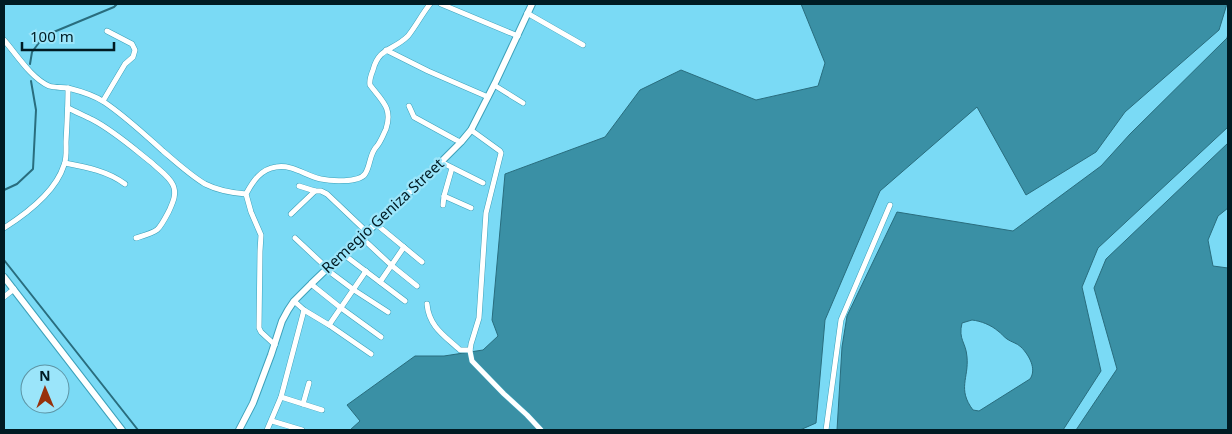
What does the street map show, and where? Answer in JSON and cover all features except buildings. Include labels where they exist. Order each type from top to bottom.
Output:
[{"type":"street","points":[[274,345],[259,328],[261,235],[246,194],[258,176],[279,166],[320,179],[352,180],[365,174],[371,153],[383,137],[389,117],[385,104],[370,85],[376,61],[378,56],[397,45],[408,35],[428,4]]},
{"type":"street","points":[[441,4],[518,36]]},
{"type":"street","name":"Remegio Geniza Street","points":[[239,430],[253,402],[282,320],[294,301],[441,162],[471,130],[532,4]]},
{"type":"street","points":[[528,13],[583,45]]},
{"type":"street","points":[[103,101],[135,50],[132,44],[107,31]]},
{"type":"street","points":[[4,40],[37,79],[51,87],[68,88],[103,101],[199,180],[215,187],[246,194]]},
{"type":"street","points":[[386,50],[488,97]]},
{"type":"street","points":[[494,85],[523,103]]},
{"type":"street","points":[[4,228],[32,208],[51,188],[62,172],[65,163],[68,88]]},
{"type":"street","points":[[409,106],[414,117],[461,142]]},
{"type":"street","points":[[68,108],[94,121],[136,150],[168,177],[173,185],[175,193],[173,202],[161,226],[154,232],[136,238]]},
{"type":"street","points":[[471,130],[501,153],[486,213],[479,318],[470,350],[472,361],[541,430]]},
{"type":"street","points":[[441,162],[483,183]]},
{"type":"street","points":[[65,163],[95,169],[125,184]]},
{"type":"street","points":[[443,205],[452,168]]},
{"type":"street","points":[[299,186],[316,192]]},
{"type":"street","points":[[292,214],[316,192],[321,190],[367,232]]},
{"type":"street","points":[[444,196],[471,208]]},
{"type":"street","points":[[826,430],[841,320],[890,204]]},
{"type":"street","points":[[376,224],[422,262]]},
{"type":"street","points":[[361,237],[417,286]]},
{"type":"street","points":[[295,238],[327,269],[354,290],[388,312]]},
{"type":"street","points":[[380,282],[404,247]]},
{"type":"street","points":[[343,254],[405,301]]},
{"type":"street","points":[[329,325],[366,271]]},
{"type":"street","points":[[4,277],[122,430]]},
{"type":"street","points":[[311,284],[381,338]]},
{"type":"street","points":[[4,297],[14,289]]},
{"type":"street","points":[[294,301],[304,310],[371,354]]},
{"type":"street","points":[[427,304],[428,313],[433,325],[460,350],[470,350]]},
{"type":"street","points":[[267,430],[280,397],[304,310]]},
{"type":"street","points":[[302,404],[309,383]]},
{"type":"street","points":[[280,397],[322,410]]},
{"type":"street","points":[[272,421],[293,429],[302,430]]},
{"type":"water","points":[[801,4],[1227,4],[1219,30],[1125,112],[1096,152],[1026,195],[977,107],[880,191],[825,320],[816,423],[800,430],[350,430],[360,421],[347,405],[415,356],[444,356],[483,350],[498,336],[492,320],[505,174],[605,137],[640,90],[681,70],[756,100],[818,86],[825,63]]},
{"type":"water","points":[[1228,34],[1228,127],[1098,248],[1082,287],[1101,371],[1063,430],[837,430],[842,347],[847,316],[897,212],[1013,231],[1101,166],[1130,134],[1227,38]],"holes":[[[972,320],[992,327],[1007,339],[1018,344],[1027,354],[1033,371],[1030,379],[979,411],[973,410],[968,403],[965,390],[967,357],[961,329],[962,323]]]},
{"type":"water","points":[[1228,143],[1228,208],[1218,216],[1208,240],[1213,266],[1228,268],[1228,430],[1076,430],[1117,369],[1094,288],[1106,259]]},
{"type":"waterway","points":[[30,64],[32,52],[44,36],[114,7],[117,4]]},
{"type":"waterway","points":[[4,190],[17,184],[33,169],[36,110],[31,81]]},
{"type":"waterway","points":[[4,260],[138,430]]}]
